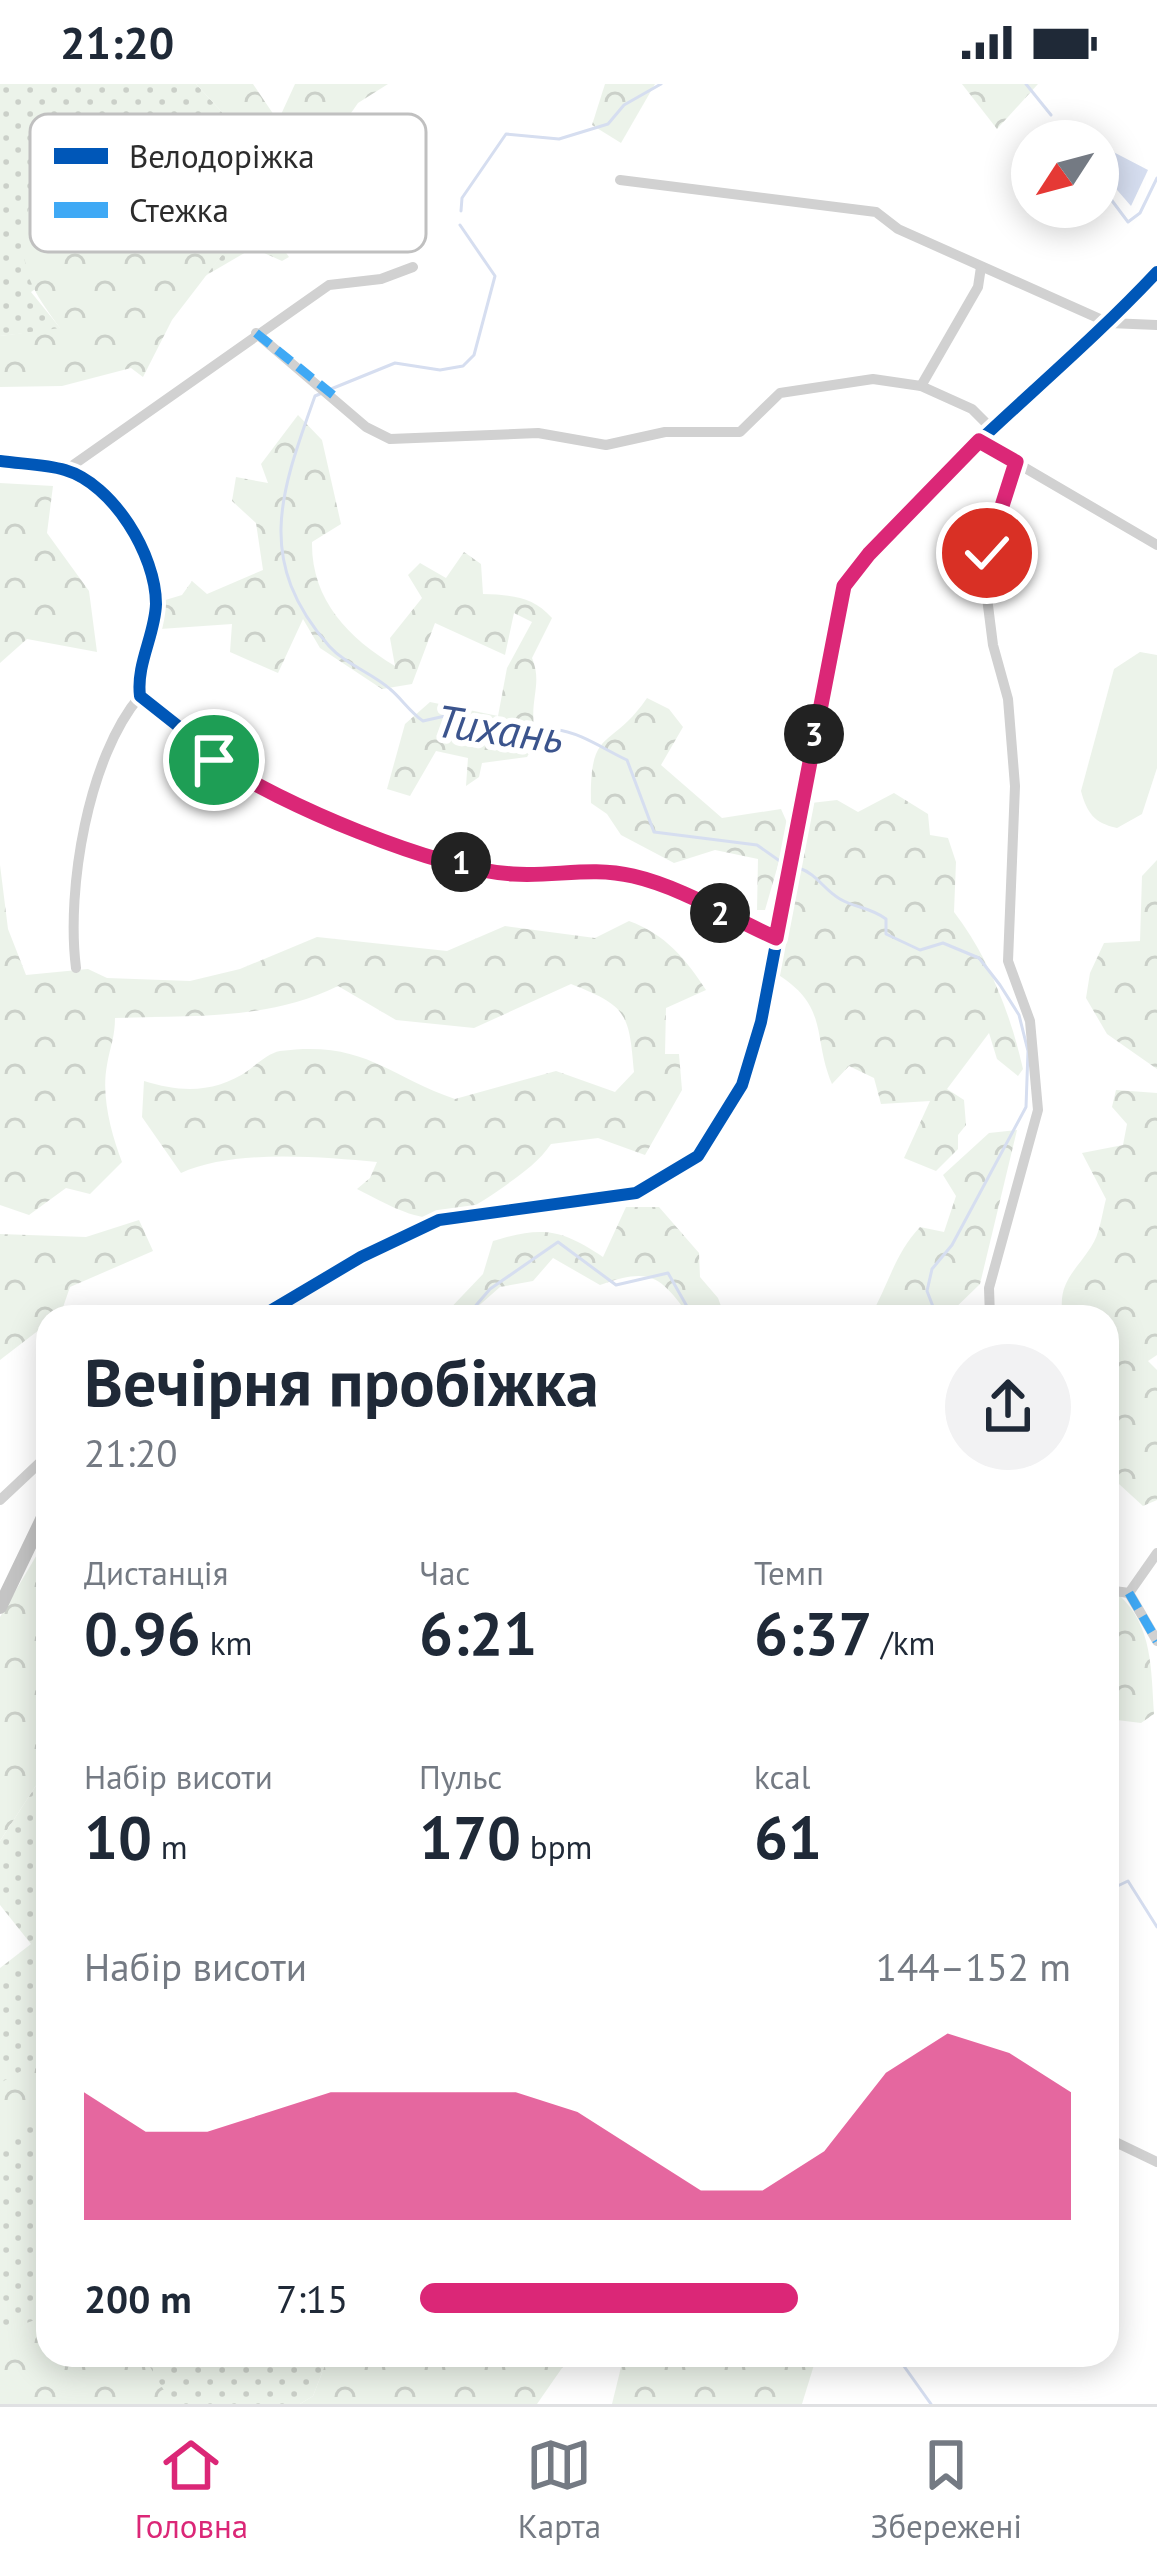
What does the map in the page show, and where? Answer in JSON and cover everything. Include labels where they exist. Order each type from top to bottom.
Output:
[{"type":"main road","points":[[282,1305],[439,1220],[636,1193],[698,1156],[742,1085],[761,1022],[844,586],[979,441],[1109,323],[1157,272]]},
{"type":"main road","points":[[0,1607],[36,1532]]},
{"type":"street","points":[[620,180],[876,212],[898,229],[1109,323],[1157,325]]},
{"type":"street","points":[[922,386],[978,286],[981,266]]},
{"type":"street","points":[[66,470],[329,285],[381,279],[413,267]]},
{"type":"street","points":[[256,333],[366,427],[390,440],[538,434],[606,445],[665,432],[740,432],[780,393],[873,380],[922,386],[972,410],[992,429]]},
{"type":"street","points":[[979,441],[1157,545]]},
{"type":"street","points":[[0,460],[66,470],[91,482],[113,505],[150,570],[156,604],[140,696],[118,722],[97,779],[76,889],[76,968]]},
{"type":"street","points":[[991,1305],[994,1265],[1038,1110],[1030,1021],[1008,961],[1015,786],[1008,699],[993,645],[984,574],[1016,462]]},
{"type":"street","points":[[140,696],[250,783],[391,845],[513,874],[579,869],[635,876],[776,938]]},
{"type":"street","points":[[0,1499],[36,1466]]},
{"type":"street","points":[[1130,1593],[1157,1552]]},
{"type":"street","points":[[1119,1592],[1130,1593]]},
{"type":"street","points":[[1130,1593],[1157,1641]]},
{"type":"street","points":[[1119,2144],[1157,2162]]},
{"type":"green space","points":[[0,84],[196,84],[223,114],[30,114],[30,252],[91,252],[31,292],[61,329],[0,336]]},
{"type":"green space","points":[[196,84],[253,84],[273,114],[223,114]]},
{"type":"green space","points":[[295,84],[388,84],[358,103],[350,114],[281,114]]},
{"type":"green space","points":[[605,84],[655,84],[621,143],[592,125]]},
{"type":"green space","points":[[962,84],[1038,84],[997,129]]},
{"type":"green space","points":[[30,204],[30,252],[224,252],[172,320],[143,377],[131,368],[62,386],[0,387],[0,336],[60,328],[30,281],[24,237]]},
{"type":"green space","points":[[224,252],[246,252],[205,276]]},
{"type":"green space","points":[[262,252],[286,252],[289,257],[282,261]]},
{"type":"green space","points":[[298,415],[322,440],[341,524],[312,542],[318,581],[336,615],[362,643],[395,666],[390,638],[422,598],[408,575],[420,563],[446,578],[464,552],[481,564],[483,594],[529,601],[552,618],[532,658],[537,740],[527,757],[482,763],[479,777],[466,786],[468,758],[436,751],[410,796],[387,789],[405,724],[430,702],[498,716],[507,668],[532,622],[514,613],[505,655],[435,623],[412,684],[382,689],[320,648],[303,619],[278,673],[230,652],[232,624],[160,629],[162,601],[182,595],[192,581],[207,594],[263,570],[256,523],[232,501],[236,477],[268,483],[261,464]]},
{"type":"green space","points":[[0,483],[53,486],[47,533],[89,591],[97,652],[27,639],[0,663]]},
{"type":"green space","points":[[1140,652],[1157,655],[1157,768],[1142,814],[1117,828],[1093,816],[1081,791],[1114,669]]},
{"type":"green space","points":[[647,698],[669,709],[683,727],[661,765],[722,818],[781,809],[789,827],[765,910],[757,910],[758,859],[715,850],[674,863],[621,835],[607,814],[591,803],[598,749]]},
{"type":"green space","points":[[894,793],[928,814],[930,835],[948,838],[956,862],[954,912],[997,987],[1023,1069],[1018,1076],[997,1059],[989,1033],[947,1089],[964,1100],[966,1125],[958,1135],[958,1149],[936,1171],[904,1158],[930,1101],[881,1104],[874,1078],[849,1066],[832,1084],[812,1011],[794,986],[777,974],[811,803],[837,800],[858,812]]},
{"type":"green space","points":[[1157,860],[1157,1069],[1107,1034],[1086,998],[1090,973],[1104,943],[1140,941],[1142,876]]},
{"type":"green space","points":[[0,865],[8,929],[26,975],[88,969],[107,978],[190,981],[240,969],[317,937],[447,951],[505,926],[595,938],[629,921],[673,949],[706,990],[666,1008],[665,1054],[679,1054],[682,1090],[645,1155],[598,1138],[551,1144],[529,1168],[481,1202],[462,1212],[431,1218],[398,1209],[357,1189],[370,1178],[377,1162],[251,1158],[181,1173],[142,1117],[144,1081],[172,1088],[211,1087],[237,1078],[276,1052],[309,1049],[354,1055],[455,1099],[556,1071],[615,1092],[634,1072],[627,1024],[614,1006],[571,984],[474,1028],[396,1020],[338,986],[256,1011],[115,1018],[105,1089],[122,1162],[90,1194],[66,1188],[29,1215],[0,1205]]},
{"type":"green space","points":[[1116,1090],[1157,1093],[1157,1355],[1148,1361],[1157,1370],[1157,1500],[1143,1506],[1119,1484],[1119,1305],[1062,1305],[1068,1279],[1097,1236],[1106,1199],[1082,1153],[1123,1145],[1127,1124],[1112,1107]]},
{"type":"green space","points":[[1017,1130],[980,1284],[958,1305],[876,1305],[920,1227],[944,1232],[956,1196],[943,1175],[989,1133]]},
{"type":"green space","points":[[626,1207],[659,1207],[699,1253],[700,1277],[721,1305],[680,1305],[662,1284],[643,1276],[600,1285],[553,1258],[533,1281],[500,1287],[480,1305],[453,1305],[483,1274],[493,1241],[551,1233],[603,1257]]},
{"type":"green space","points":[[139,1220],[153,1251],[70,1287],[64,1305],[36,1305],[36,1332],[0,1360],[0,1234],[86,1237]]},
{"type":"green space","points":[[36,1556],[36,1786],[0,1841],[0,1617]]},
{"type":"green space","points":[[1119,1595],[1138,1620],[1151,1665],[1154,1714],[1141,1723],[1119,1720]]},
{"type":"green space","points":[[36,1786],[36,2367],[324,2367],[313,2396],[300,2404],[0,2404],[0,1968],[31,1944],[0,1905],[0,1841]]},
{"type":"green space","points":[[36,2063],[36,2118],[15,2128],[0,2146],[0,2083]]},
{"type":"green space","points":[[36,2320],[36,2367],[150,2367],[172,2404],[0,2404],[0,2333]]},
{"type":"green space","points":[[324,2367],[563,2367],[537,2404],[300,2404],[313,2396]]},
{"type":"green space","points":[[621,2367],[813,2367],[802,2404],[612,2404]]},
{"type":"water","points":[[1119,155],[1148,170],[1131,206],[1119,192]]},
{"type":"waterway","name":"Тихань","points":[[461,211],[462,198],[506,134],[559,139],[608,124],[624,105],[661,84]]},
{"type":"waterway","name":"Тихань","points":[[1026,84],[1051,115]]},
{"type":"waterway","name":"Тихань","points":[[1119,210],[1128,222],[1140,213],[1157,178]]},
{"type":"waterway","name":"Тихань","points":[[331,389],[395,363],[440,370],[463,366],[474,355],[495,276],[460,225]]},
{"type":"waterway","name":"Тихань","points":[[322,393],[315,396],[292,463],[281,525],[290,584],[305,615],[329,646],[383,683],[423,721],[445,716],[472,730],[499,733],[565,731],[627,760],[654,832],[757,845],[784,864]]},
{"type":"waterway","name":"Тихань","points":[[799,868],[840,899],[886,919],[886,934],[920,950],[943,943],[979,958],[1019,1015],[1028,1051],[1026,1107],[952,1245],[932,1269],[927,1291],[932,1305]]},
{"type":"waterway","name":"Тихань","points":[[476,1305],[490,1289],[558,1242],[616,1285],[668,1273],[686,1305]]},
{"type":"waterway","name":"Тихань","points":[[1119,1885],[1128,1881],[1157,1927]]},
{"type":"waterway","points":[[905,2367],[931,2404]]},
{"type":"marked path","points":[[256,333],[333,395]]},
{"type":"marked path","points":[[1129,1593],[1157,1641]]},
{"type":"cycle path","points":[[280,1305],[361,1257],[439,1220],[636,1193],[698,1156],[742,1085],[761,1022],[844,587],[916,503],[1157,272]]},
{"type":"cycle path","points":[[0,461],[65,470],[83,478],[115,506],[140,544],[154,585],[155,616],[140,696],[250,783],[391,845],[513,875],[579,869],[635,876],[777,938]]},
{"type":"route","points":[[214,760],[250,783],[391,845],[513,874],[579,869],[635,876],[776,938],[844,586],[979,441],[1016,462],[987,553]]}]
